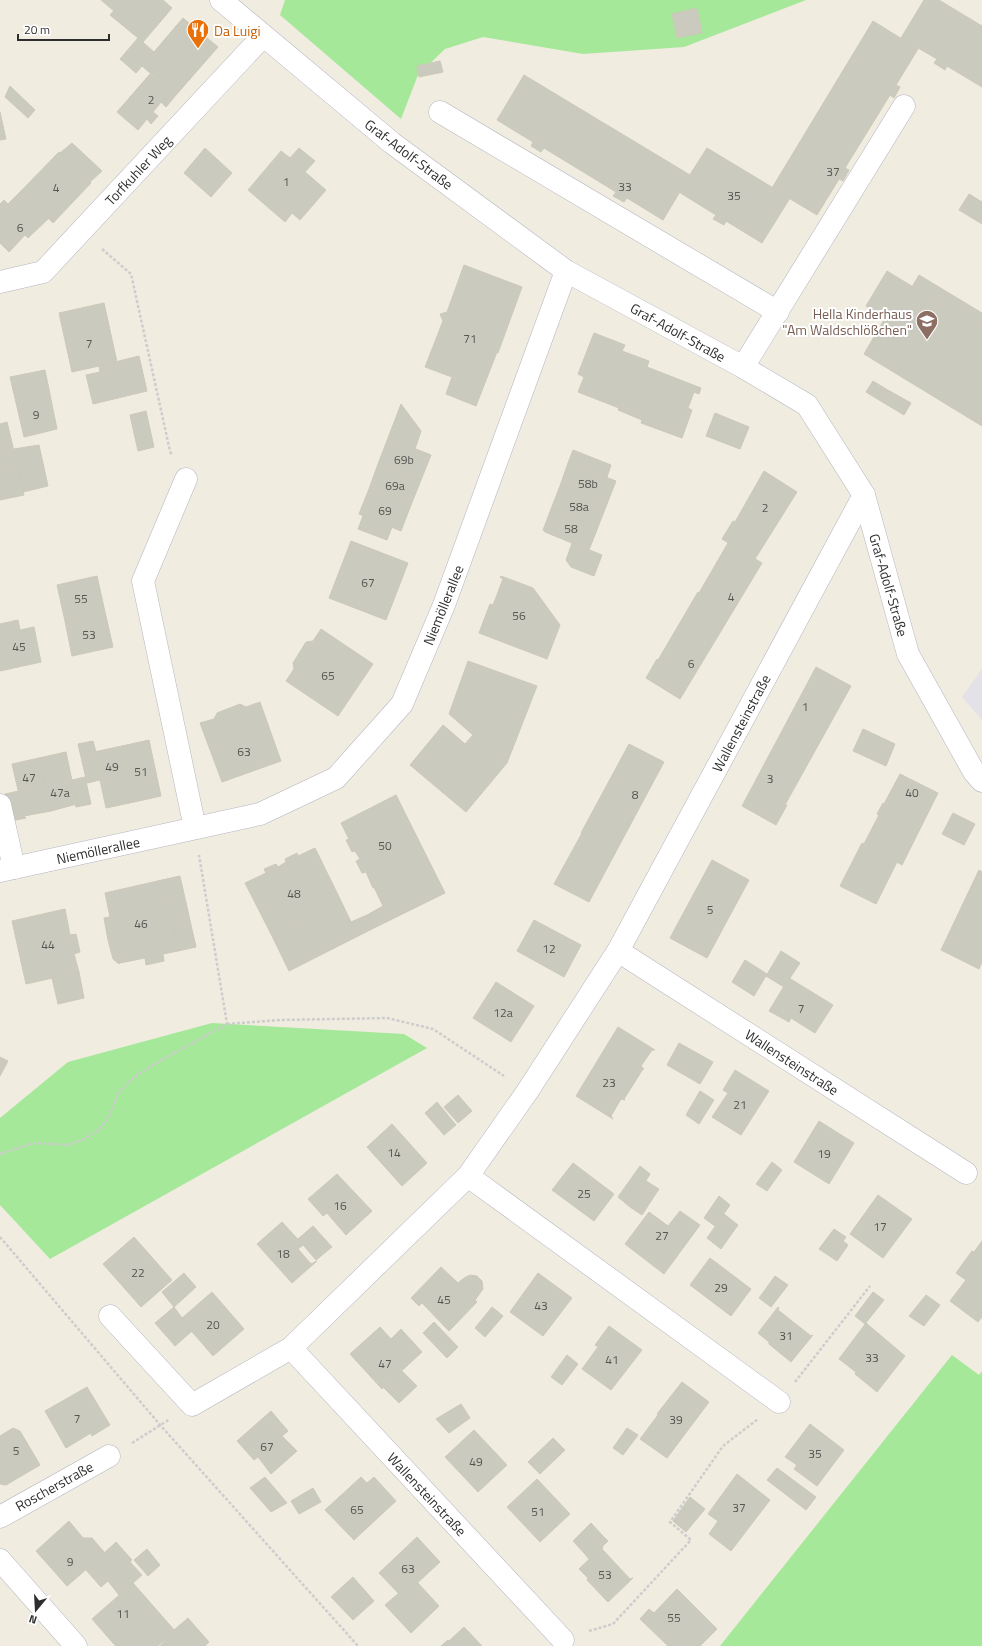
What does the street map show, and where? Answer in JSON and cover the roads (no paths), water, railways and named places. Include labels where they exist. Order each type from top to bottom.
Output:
[{"type":"street","name":"Graf-Adolf-Straße","points":[[222,0],[392,143],[566,271],[743,367],[807,405],[864,495],[908,654],[974,772],[982,781]]},
{"type":"street","name":"Torfkuhler Weg","points":[[0,282],[44,272],[263,36]]},
{"type":"street","points":[[743,367],[904,106]]},
{"type":"street","points":[[440,112],[778,312]]},
{"type":"street","name":"Niemöllerallee","points":[[7,870],[260,814],[336,778],[402,704],[444,605],[566,271]]},
{"type":"street","points":[[186,479],[143,580],[195,828]]},
{"type":"street","name":"Wallensteinstraße","points":[[110,1316],[192,1405],[291,1348],[468,1176],[527,1092],[618,951],[864,495]]},
{"type":"street","points":[[0,804],[7,870]]},
{"type":"street","name":"Wallensteinstraße","points":[[618,951],[966,1174]]},
{"type":"street","points":[[468,1176],[779,1402]]},
{"type":"street","name":"Wallensteinstraße","points":[[291,1348],[562,1640]]},
{"type":"street","name":"Roscherstraße","points":[[0,1517],[108,1456]]},
{"type":"street","points":[[0,1560],[76,1646]]},
{"type":"place","name":"Da Luigi","points":[[198,50]]},
{"type":"place","name":"Hella Kinderhaus \"Am Waldschlößchen\"","points":[[927,340]]}]
